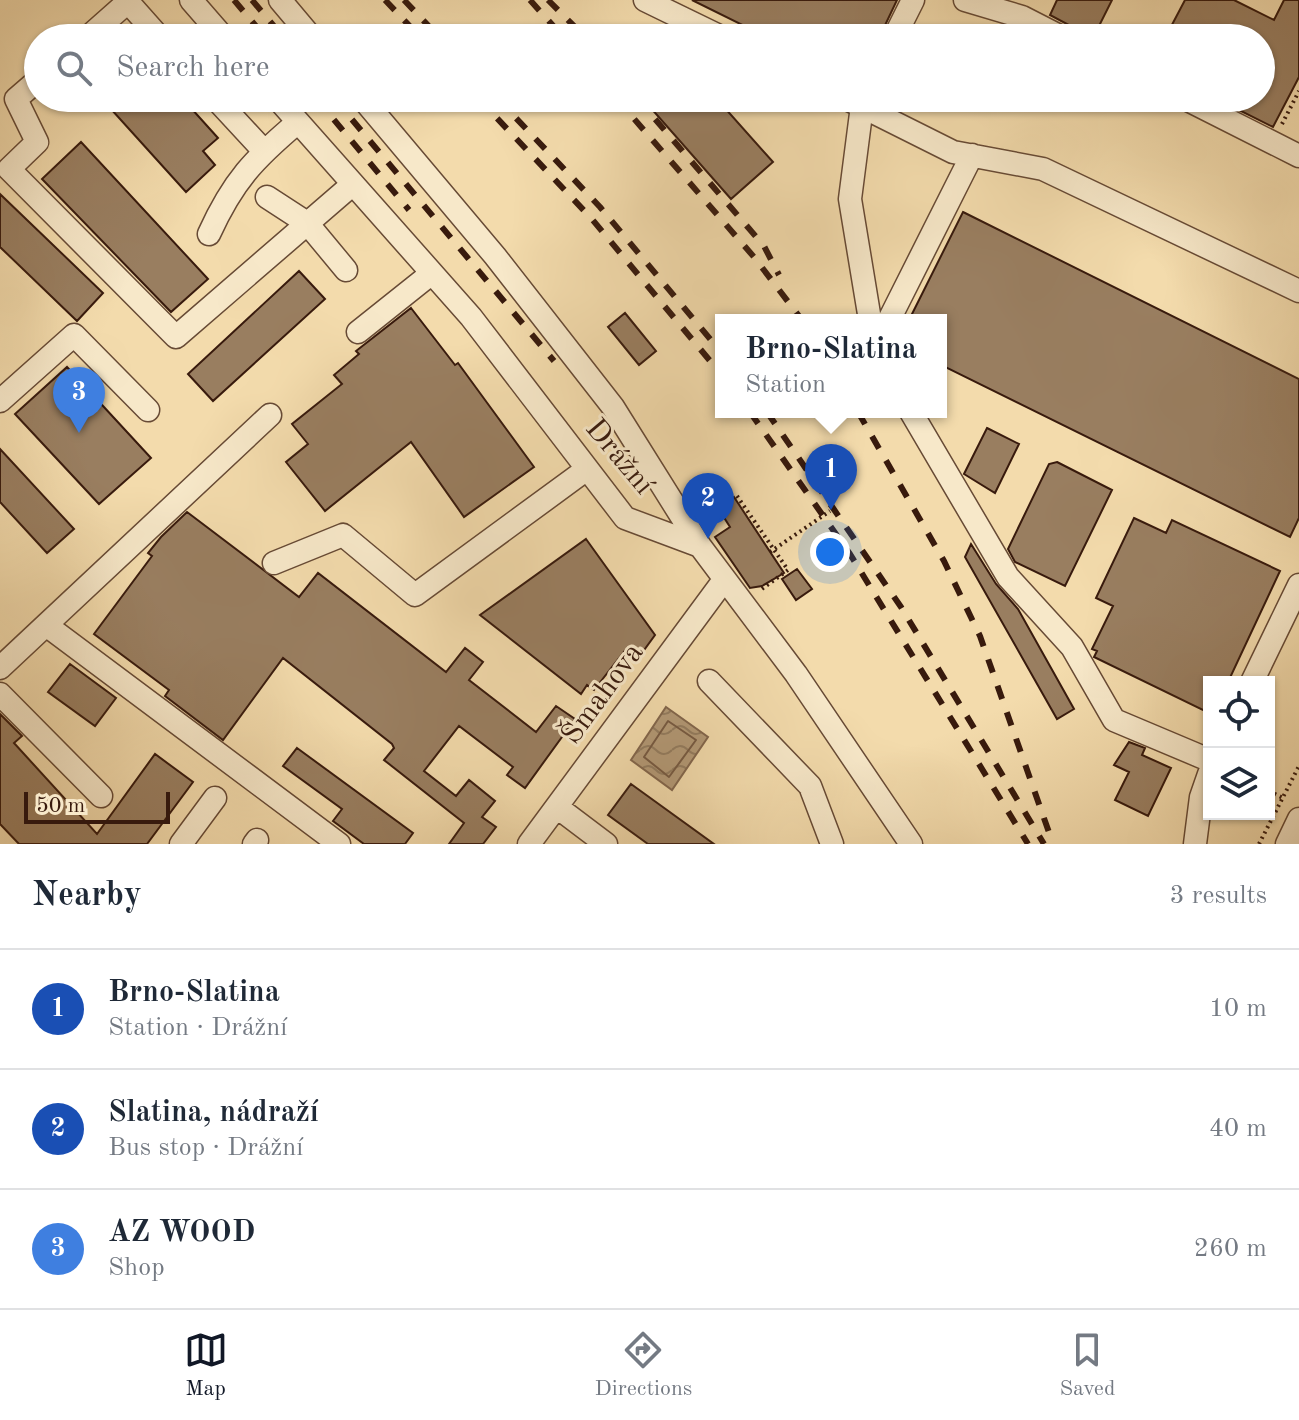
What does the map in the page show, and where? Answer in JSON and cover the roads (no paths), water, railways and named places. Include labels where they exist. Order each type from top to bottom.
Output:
[{"type":"street","points":[[191,0],[212,24]]},
{"type":"street","points":[[280,0],[300,24]]},
{"type":"street","points":[[645,0],[694,24]]},
{"type":"street","points":[[901,24],[913,0]]},
{"type":"street","points":[[965,0],[1036,24]]},
{"type":"street","points":[[103,24],[129,1],[148,24]]},
{"type":"street","points":[[24,92],[16,99],[37,142],[4,170],[176,337],[353,184]]},
{"type":"street","points":[[228,112],[264,151]]},
{"type":"street","name":"Drážní","points":[[289,112],[471,317],[625,518],[700,546]]},
{"type":"street","points":[[374,112],[495,256],[613,407],[700,546],[796,674],[911,844]]},
{"type":"street","points":[[855,112],[850,199],[869,314]]},
{"type":"street","points":[[878,112],[953,152],[1043,169],[1299,291]]},
{"type":"street","points":[[1212,112],[1299,156]]},
{"type":"street","points":[[209,234],[227,193],[264,151],[298,122]]},
{"type":"street","points":[[892,314],[972,155]]},
{"type":"street","points":[[267,197],[307,223],[346,270]]},
{"type":"street","points":[[358,332],[432,273]]},
{"type":"street","points":[[0,401],[74,335],[148,410]]},
{"type":"street","points":[[0,668],[270,415]]},
{"type":"street","points":[[915,418],[1008,577],[1072,647],[1114,720],[1203,757]]},
{"type":"street","points":[[274,563],[343,535],[415,595],[587,469]]},
{"type":"street","name":"Šmahova","points":[[529,844],[724,580]]},
{"type":"street","points":[[1255,676],[1299,585]]},
{"type":"street","points":[[46,625],[339,844]]},
{"type":"street","points":[[709,681],[810,786],[832,844]]},
{"type":"street","points":[[0,694],[101,796]]},
{"type":"street","points":[[1195,844],[1203,791]]},
{"type":"street","points":[[181,844],[215,798]]},
{"type":"street","points":[[557,807],[606,844]]},
{"type":"street","points":[[1287,844],[1299,819]]},
{"type":"water","points":[[666,707],[708,737],[672,790],[631,760]]},
{"type":"railway","points":[[234,0],[254,24]]},
{"type":"railway","points":[[252,0],[272,24]]},
{"type":"railway","points":[[385,0],[408,24]]},
{"type":"railway","points":[[404,0],[427,24]]},
{"type":"railway","points":[[530,0],[551,24]]},
{"type":"railway","points":[[548,0],[572,24]]},
{"type":"railway","points":[[328,112],[409,210]]},
{"type":"railway","points":[[346,112],[554,361]]},
{"type":"railway","points":[[491,112],[591,218],[715,367]]},
{"type":"railway","points":[[510,112],[600,207],[715,345]]},
{"type":"railway","points":[[628,112],[754,257],[797,314]]},
{"type":"railway","points":[[649,112],[764,246],[779,275]]},
{"type":"railway","points":[[754,418],[850,554],[1028,844]]},
{"type":"railway","points":[[771,418],[901,607],[1044,844]]},
{"type":"railway","points":[[861,418],[944,561],[980,636],[1052,841]]},
{"type":"place","name":"AZ WOOD","points":[[79,433]]},
{"type":"place","name":"Brno-Slatina","points":[[831,510]]},
{"type":"place","name":"Slatina, nádraží","points":[[708,539]]}]
